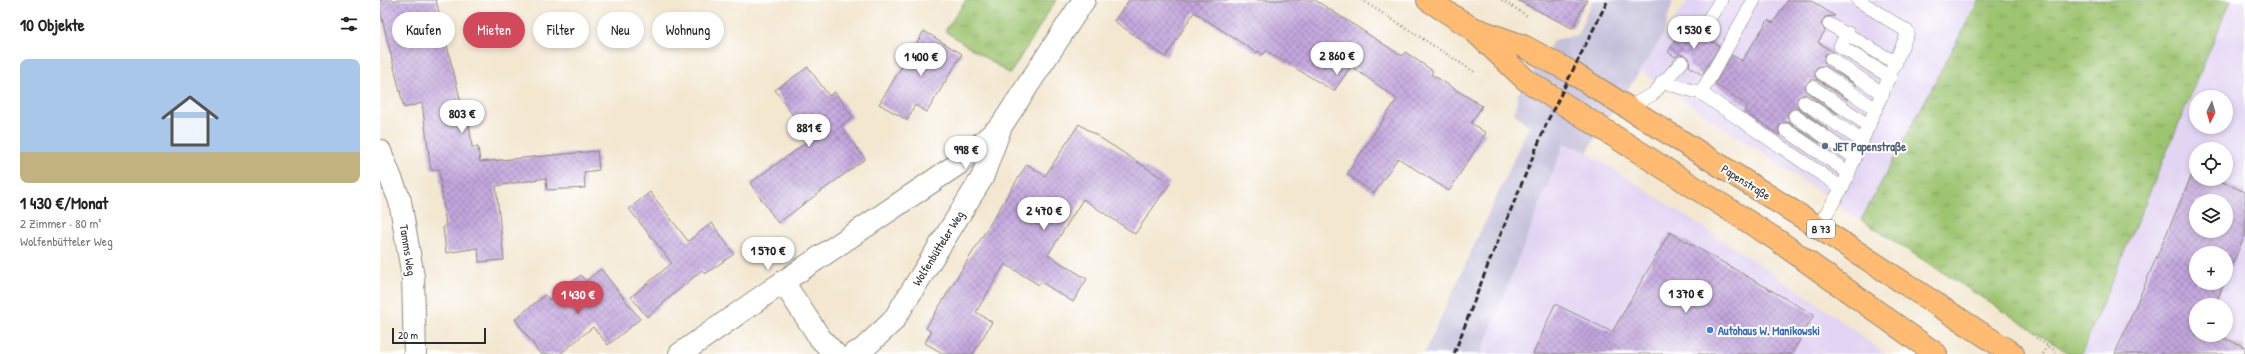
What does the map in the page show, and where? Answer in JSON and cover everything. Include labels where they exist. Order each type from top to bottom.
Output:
[{"type":"main road","name":"Papenstraße","points":[[1428,0],[1470,27],[1526,80],[1777,240],[1936,354]]},
{"type":"main road","name":"Papenstraße","points":[[1470,27],[1523,46],[1571,72],[1818,227],[2012,354]]},
{"type":"street","name":"Wolfenbütteler Weg","points":[[853,354],[862,350],[893,321],[982,178],[1001,126],[1084,0]]},
{"type":"street","name":"Wolfenbütteler Weg","points":[[680,354],[783,282],[958,164],[1001,126]]},
{"type":"street","name":"Tamms Weg","points":[[380,151],[400,201],[413,277],[415,354]]},
{"type":"street","points":[[783,282],[820,338],[835,354]]},
{"type":"lane","points":[[1700,33],[1722,0]]},
{"type":"lane","points":[[1700,93],[1754,0]]},
{"type":"lane","points":[[1818,227],[1842,188],[1856,158],[1908,32],[1858,0]]},
{"type":"lane","points":[[1830,24],[1896,62]]},
{"type":"lane","points":[[1848,33],[1840,46],[1890,77]]},
{"type":"lane","points":[[1831,59],[1883,94]]},
{"type":"lane","points":[[1628,108],[1653,94],[1662,82],[1682,62]]},
{"type":"lane","points":[[1822,74],[1876,109]]},
{"type":"lane","points":[[1662,82],[1700,93],[1842,188]]},
{"type":"lane","points":[[1813,88],[1869,126]]},
{"type":"lane","points":[[1804,102],[1862,141]]},
{"type":"lane","points":[[1795,116],[1856,158]]},
{"type":"lane","points":[[1786,130],[1849,173]]},
{"type":"path","points":[[2043,354],[2048,346]]},
{"type":"shaded area","points":[[1593,0],[1673,0],[1663,36],[1587,152],[1564,143],[1481,354],[1424,354],[1529,126],[1514,113],[1518,94],[1554,40],[1577,35]]},
{"type":"shaded area","name":"JET Papenstraße","points":[[1688,0],[1979,0],[1861,220],[1640,71]]},
{"type":"shaded area","points":[[2231,0],[2245,0],[2245,354],[2081,354],[2189,99],[2189,134],[2233,134],[2233,90],[2193,90]]},
{"type":"shaded area","points":[[1564,143],[1587,152],[1747,256],[1827,310],[1885,354],[1481,354]]},
{"type":"green space","points":[[966,0],[1056,0],[1010,74],[945,31]]},
{"type":"green space","points":[[1979,0],[2231,0],[2193,90],[2189,90],[2189,99],[2081,354],[2070,354],[1861,220]]},
{"type":"building","points":[[380,0],[436,0],[439,12],[392,12],[392,48],[448,48],[464,115],[468,115],[472,147],[478,147],[480,162],[597,151],[599,170],[584,172],[585,188],[547,190],[546,178],[496,186],[504,260],[479,262],[478,248],[446,253],[443,227],[446,226],[439,169],[431,170],[422,103],[404,108],[380,10]]},
{"type":"building","points":[[1129,0],[1315,0],[1402,56],[1405,52],[1433,71],[1431,74],[1482,106],[1471,123],[1486,133],[1449,191],[1398,158],[1374,193],[1347,174],[1397,99],[1351,66],[1334,91],[1266,51],[1263,55],[1258,51],[1257,53],[1194,12],[1166,57],[1114,21]]},
{"type":"building","points":[[1517,0],[1587,0],[1572,28]]},
{"type":"building","points":[[1788,0],[1810,0],[1835,16],[1825,17],[1821,24],[1825,31],[1818,42],[1833,52],[1825,54],[1824,62],[1857,86],[1826,66],[1819,66],[1815,69],[1815,76],[1817,79],[1848,100],[1818,80],[1810,80],[1805,86],[1806,91],[1838,114],[1804,94],[1797,98],[1797,106],[1829,130],[1796,108],[1789,111],[1787,116],[1790,123],[1820,143],[1787,122],[1779,126],[1778,130],[1780,135],[1744,112],[1748,106],[1715,84],[1732,55],[1742,61],[1768,20],[1773,23]]},
{"type":"building","points":[[1686,24],[1693,29],[1692,33],[1695,40],[1700,41],[1706,38],[1719,46],[1702,75],[1689,66],[1690,60],[1687,56],[1680,54],[1675,57],[1668,52]]},
{"type":"building","points":[[924,31],[962,54],[927,112],[915,105],[907,120],[879,104]]},
{"type":"building","points":[[808,67],[829,96],[835,92],[853,117],[841,126],[865,159],[778,223],[750,183],[810,140],[775,90]]},
{"type":"building","points":[[1079,124],[1170,183],[1135,234],[1083,199],[1048,255],[1087,279],[1073,302],[1041,282],[1039,285],[1005,264],[976,312],[992,322],[973,354],[944,354],[925,343],[931,332],[926,328],[1027,164],[1045,176]]},
{"type":"building","points":[[2189,182],[2189,186],[2232,186],[2245,192],[2245,235],[2233,263],[2233,246],[2189,246],[2189,290],[2221,290],[2218,298],[2189,298],[2189,342],[2233,342],[2245,347],[2245,354],[2115,354]]},
{"type":"building","points":[[650,192],[688,241],[712,223],[734,254],[705,274],[702,270],[647,317],[631,297],[672,263],[629,209]]},
{"type":"building","points":[[1670,232],[1814,315],[1792,354],[1533,354],[1555,304],[1612,332]]},
{"type":"building","points":[[601,269],[640,319],[608,345],[593,327],[560,354],[540,354],[515,319],[545,295],[549,300],[581,275],[586,281]]},
{"type":"railway","points":[[1454,354],[1488,265],[1548,120],[1608,0]]},
{"type":"place","name":"JET Papenstraße","points":[[1825,146]]},
{"type":"place","name":"Autohaus W. Manikowski","points":[[1710,330]]}]
